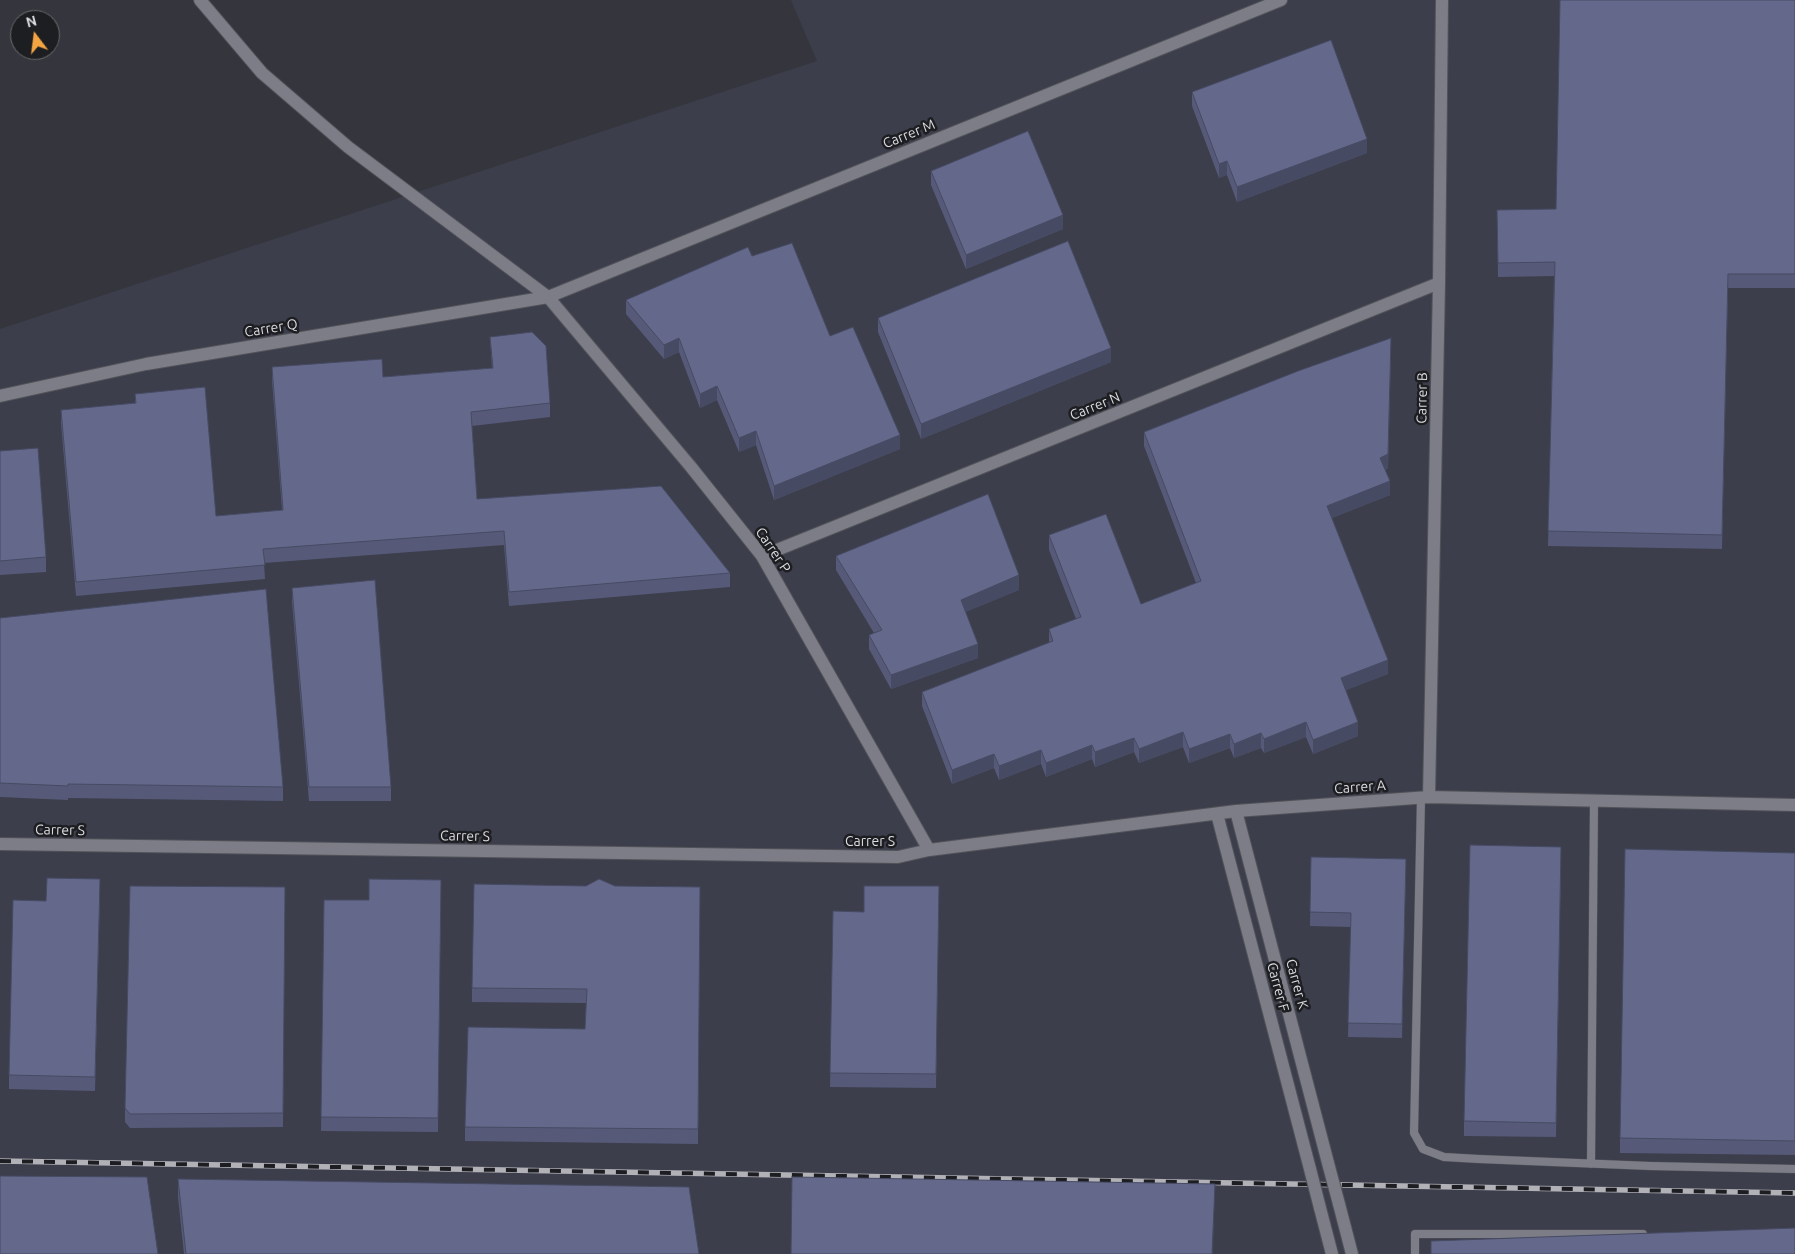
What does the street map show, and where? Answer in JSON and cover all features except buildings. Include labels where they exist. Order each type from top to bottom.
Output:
[{"type":"street","name":"Carrer P","points":[[200,0],[262,73],[341,141],[548,297],[691,467],[762,556],[929,850]]},
{"type":"street","name":"Carrer M","points":[[548,297],[1281,0]]},
{"type":"street","name":"Carrer B","points":[[1425,797],[1439,283],[1442,0]]},
{"type":"street","name":"Carrer N","points":[[762,556],[1439,283]]},
{"type":"street","name":"Carrer Q","points":[[0,396],[146,364],[548,297]]},
{"type":"street","name":"Carrer A","points":[[929,850],[1236,811],[1425,797],[1795,805]]},
{"type":"street","name":"Carrer K","points":[[1236,811],[1352,1254]]},
{"type":"street","name":"Carrer F","points":[[1217,814],[1332,1254]]},
{"type":"street","name":"Carrer S","points":[[0,844],[898,857],[929,850]]},
{"type":"lane","points":[[1425,797],[1414,1133],[1417,1142],[1423,1149],[1444,1156],[1591,1164],[1795,1169]]},
{"type":"lane","points":[[1591,1164],[1594,800]]},
{"type":"lane","points":[[1415,1254],[1415,1234],[1649,1234]]},
{"type":"shaded area","points":[[791,0],[1795,0],[1795,1254],[0,1254],[0,329],[817,61]]},
{"type":"railway","points":[[0,1161],[1795,1193]]}]
